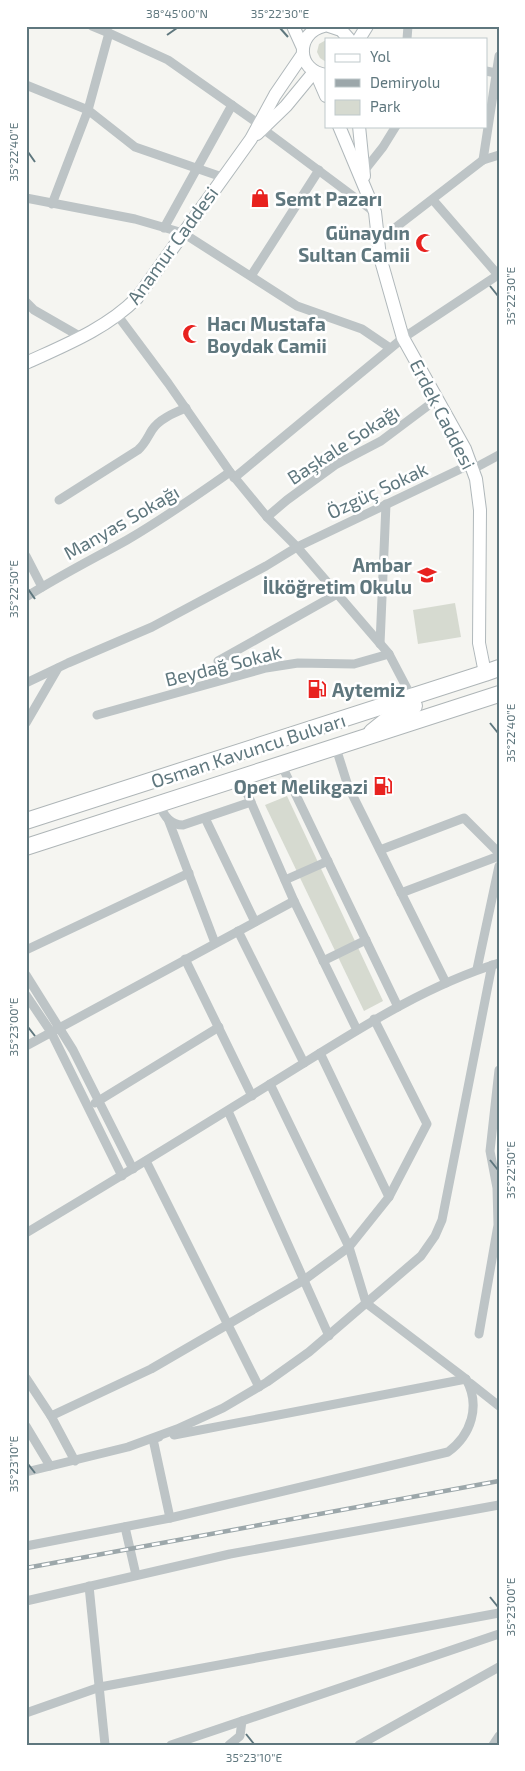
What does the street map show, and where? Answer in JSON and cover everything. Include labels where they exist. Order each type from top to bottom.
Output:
[{"type":"highway","name":"Osman Kavuncu Bulvarı","points":[[26,821],[492,670]]},
{"type":"highway","points":[[364,738],[397,712],[482,683],[492,670]]},
{"type":"highway","name":"Osman Kavuncu Bulvarı","points":[[26,847],[499,694]]},
{"type":"street","points":[[92,26],[168,60],[261,126],[375,212]]},
{"type":"street","points":[[293,26],[306,64],[319,73],[325,93]]},
{"type":"street","points":[[261,126],[279,88],[303,51],[306,39],[311,32],[324,26]]},
{"type":"street","points":[[331,26],[341,30],[348,38]]},
{"type":"street","points":[[360,38],[367,26]]},
{"type":"street","points":[[52,204],[88,110],[109,33]]},
{"type":"street","points":[[488,127],[499,56]]},
{"type":"street","points":[[488,71],[496,73]]},
{"type":"street","points":[[261,126],[319,73]]},
{"type":"street","points":[[26,85],[88,110],[135,146],[222,177]]},
{"type":"street","points":[[164,228],[232,105]]},
{"type":"street","name":"Anamur Caddesi","points":[[26,363],[97,330],[118,316],[145,288],[222,177],[261,126]]},
{"type":"street","name":"Erdek Caddesi","points":[[340,128],[375,212],[380,257],[403,338],[472,466],[480,500],[480,643],[492,670]]},
{"type":"street","name":"Erdek Caddesi","points":[[359,128],[366,190]]},
{"type":"street","points":[[364,171],[395,128]]},
{"type":"street","points":[[483,160],[488,128]]},
{"type":"street","points":[[378,241],[483,160],[499,155]]},
{"type":"street","points":[[251,276],[320,170]]},
{"type":"street","points":[[26,198],[134,219],[183,233],[297,306],[362,329],[390,348]]},
{"type":"street","points":[[433,200],[498,276]]},
{"type":"street","name":"Manyas Sokağı","points":[[26,597],[126,540],[232,475],[403,338],[498,276]]},
{"type":"street","points":[[26,302],[34,310],[81,337]]},
{"type":"street","points":[[118,316],[186,408],[232,475],[389,654],[411,696]]},
{"type":"street","name":"Başkale Sokağı","points":[[267,516],[335,465],[381,441],[437,399]]},
{"type":"street","points":[[59,500],[134,453],[144,444],[152,430],[159,423],[170,415],[186,408]]},
{"type":"street","name":"Özgüç Sokak","points":[[26,683],[152,627],[266,566],[297,547],[386,504],[499,455]]},
{"type":"street","points":[[380,644],[386,504]]},
{"type":"street","points":[[26,556],[42,587]]},
{"type":"street","points":[[218,661],[338,594]]},
{"type":"street","name":"Beydağ Sokak","points":[[96,715],[266,668],[298,663],[354,664],[389,654]]},
{"type":"street","points":[[26,723],[58,668]]},
{"type":"street","points":[[336,748],[348,786],[446,983]]},
{"type":"street","points":[[281,764],[398,1006]]},
{"type":"street","points":[[240,777],[294,901],[356,1030]]},
{"type":"street","points":[[168,819],[175,824],[183,825],[251,802]]},
{"type":"street","points":[[159,803],[168,819],[215,943]]},
{"type":"street","points":[[205,818],[255,922]]},
{"type":"street","points":[[380,850],[464,818],[499,855],[402,893]]},
{"type":"street","points":[[285,880],[328,861]]},
{"type":"street","points":[[477,970],[499,866]]},
{"type":"street","points":[[26,950],[189,874]]},
{"type":"street","points":[[26,1046],[294,901]]},
{"type":"street","points":[[238,931],[304,1063]]},
{"type":"street","points":[[323,961],[366,940]]},
{"type":"street","points":[[185,959],[252,1096]]},
{"type":"street","points":[[26,1233],[122,1176],[374,1019],[446,983],[496,964],[439,1228],[421,1256],[329,1336],[288,1368],[259,1387],[200,1419],[153,1438],[104,1454],[26,1472]]},
{"type":"street","points":[[26,975],[55,1030],[87,1106],[122,1176]]},
{"type":"street","points":[[26,995],[73,1050],[133,1169]]},
{"type":"street","points":[[51,1416],[151,1369],[304,1280],[349,1246],[389,1197],[427,1124],[374,1019]]},
{"type":"street","points":[[87,1106],[218,1027]]},
{"type":"street","points":[[320,1053],[389,1197]]},
{"type":"street","points":[[479,1334],[498,1225],[498,1188],[490,1152],[499,1070]]},
{"type":"street","points":[[270,1084],[349,1246],[366,1303],[499,1406]]},
{"type":"street","points":[[228,1110],[329,1336]]},
{"type":"street","points":[[146,1161],[259,1387]]},
{"type":"street","points":[[26,1378],[51,1416],[75,1461]]},
{"type":"street","points":[[153,1438],[466,1380]]},
{"type":"street","points":[[26,1546],[170,1518],[448,1452],[463,1438],[472,1420],[474,1399],[466,1380]]},
{"type":"street","points":[[26,1426],[50,1466]]},
{"type":"street","points":[[153,1438],[170,1518]]},
{"type":"street","points":[[26,1601],[230,1554],[499,1505]]},
{"type":"street","points":[[125,1527],[136,1575]]},
{"type":"street","points":[[89,1586],[105,1745]]},
{"type":"street","points":[[26,1713],[100,1687],[499,1613]]},
{"type":"street","points":[[171,1745],[499,1634]]},
{"type":"street","points":[[359,1745],[499,1667]]},
{"type":"street","points":[[229,1745],[240,1736],[242,1721]]},
{"type":"street","points":[[494,1745],[499,1736]]},
{"type":"green space","points":[[325,41],[325,61],[320,58],[317,52],[319,44]]},
{"type":"green space","points":[[455,603],[461,637],[418,644],[413,610]]},
{"type":"green space","points":[[287,796],[383,1001],[364,1011],[265,805]]},
{"type":"railway","points":[[26,1568],[499,1481]]},
{"type":"place","name":"Semt Pazarı","points":[[260,198]]},
{"type":"place","name":"Günaydın Sultan Camii","points":[[425,243]]},
{"type":"place","name":"Hacı Mustafa Boydak Camii","points":[[192,334]]},
{"type":"place","name":"Ambar İlköğretim Okulu","points":[[427,575]]},
{"type":"place","name":"Aytemiz","points":[[317,689]]},
{"type":"place","name":"Opet Melikgazi","points":[[383,786]]}]
